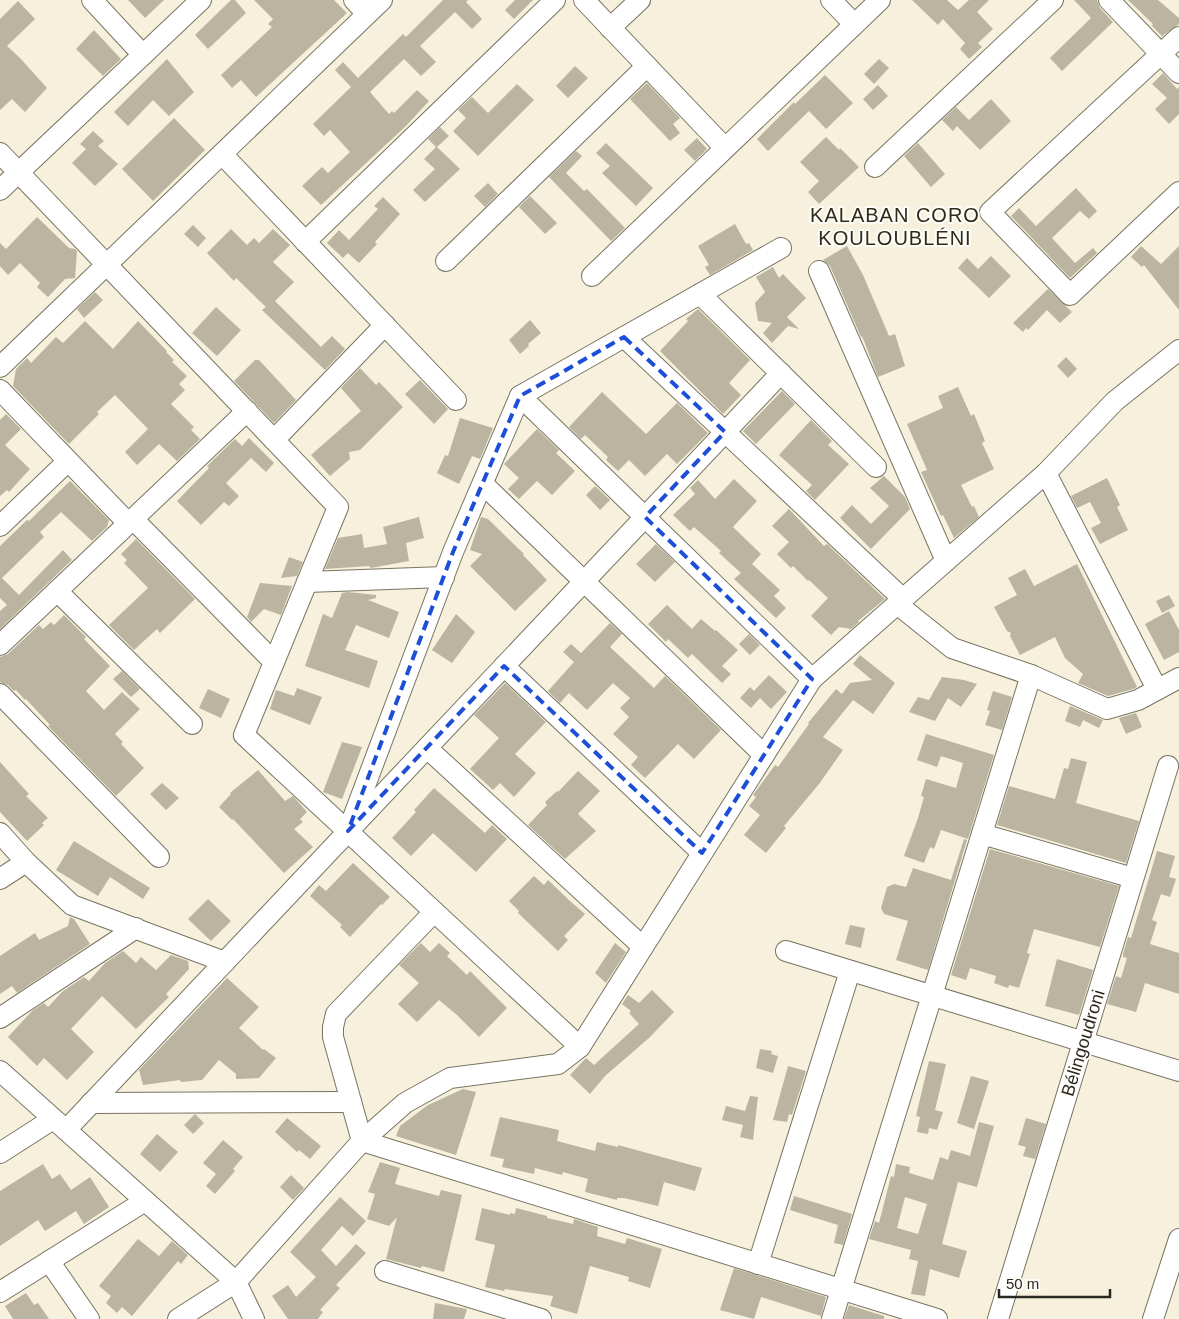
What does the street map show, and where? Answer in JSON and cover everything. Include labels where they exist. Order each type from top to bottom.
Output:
[{"type":"street","points":[[92,0],[143,54]]},
{"type":"street","points":[[0,190],[201,0]]},
{"type":"street","points":[[0,367],[222,154],[361,7],[382,0]]},
{"type":"street","points":[[305,242],[555,0]]},
{"type":"street","points":[[584,0],[725,148]]},
{"type":"street","points":[[610,28],[640,0]]},
{"type":"street","points":[[831,0],[854,24]]},
{"type":"street","points":[[592,276],[880,0]]},
{"type":"street","points":[[875,167],[1053,0]]},
{"type":"street","points":[[1109,0],[1179,73]]},
{"type":"street","points":[[1179,37],[990,212],[1070,295],[1179,192]]},
{"type":"street","points":[[446,261],[647,66]]},
{"type":"street","points":[[0,153],[338,507],[244,735],[580,1047]]},
{"type":"street","points":[[222,154],[456,400]]},
{"type":"street","points":[[348,832],[444,577],[520,396],[781,248]]},
{"type":"street","points":[[819,271],[946,561]]},
{"type":"street","points":[[700,294],[876,467]]},
{"type":"street","points":[[274,440],[384,325]]},
{"type":"street","points":[[624,337],[900,602],[952,648],[1031,675],[1107,710],[1138,700],[1179,678]]},
{"type":"street","points":[[178,1319],[236,1282],[362,1141],[405,1103],[450,1078],[558,1064],[580,1047],[812,679],[1046,473],[1115,401],[1179,350]]},
{"type":"street","points":[[0,1153],[60,1125],[91,1103],[780,373]]},
{"type":"street","points":[[0,390],[68,461],[274,662]]},
{"type":"street","points":[[520,396],[812,679]]},
{"type":"street","points":[[0,645],[247,411]]},
{"type":"street","points":[[0,526],[68,461]]},
{"type":"street","points":[[1046,473],[1157,689]]},
{"type":"street","points":[[482,484],[764,755]]},
{"type":"street","points":[[307,582],[444,577]]},
{"type":"street","points":[[57,591],[192,724]]},
{"type":"street","points":[[504,666],[702,854]]},
{"type":"street","points":[[832,1319],[1031,675]]},
{"type":"street","points":[[0,694],[159,857]]},
{"type":"street","points":[[427,748],[643,947]]},
{"type":"street","name":"Bélingoudroni","points":[[998,1319],[1168,766]]},
{"type":"street","points":[[0,833],[26,862],[72,904],[225,962]]},
{"type":"street","points":[[982,834],[1133,878]]},
{"type":"street","points":[[0,879],[26,862]]},
{"type":"street","points":[[362,1141],[333,1038],[336,1014],[434,912]]},
{"type":"street","points":[[0,1018],[136,928]]},
{"type":"street","points":[[786,951],[1179,1071]]},
{"type":"street","points":[[758,1264],[850,971]]},
{"type":"street","points":[[0,1071],[236,1282],[254,1319]]},
{"type":"street","points":[[91,1103],[351,1102]]},
{"type":"street","points":[[362,1141],[937,1319]]},
{"type":"street","points":[[0,1292],[145,1201]]},
{"type":"street","points":[[1153,1319],[1179,1239]]},
{"type":"street","points":[[49,1261],[89,1319]]},
{"type":"street","points":[[385,1271],[541,1319]]},
{"type":"highlighted area","points":[[624,337],[725,432],[645,517],[812,679],[702,853],[504,666],[348,831],[453,552],[520,396]]},
{"type":"building","points":[[128,0],[164,0],[145,18]]},
{"type":"building","points":[[231,0],[235,0],[246,13],[208,49],[195,35]]},
{"type":"building","points":[[254,0],[334,0],[347,13],[256,97],[241,80],[232,88],[221,75],[272,27],[268,24],[273,19]]},
{"type":"building","points":[[443,0],[468,0],[466,2],[482,19],[472,29],[455,12],[420,46],[436,62],[421,76],[404,59],[370,92],[389,114],[392,111],[394,113],[417,90],[429,101],[406,126],[321,205],[302,186],[322,167],[328,173],[350,152],[330,130],[324,136],[313,124],[351,87],[335,70],[343,62],[358,78],[403,34],[406,37]]},
{"type":"building","points":[[515,0],[533,0],[514,19],[505,10]]},
{"type":"building","points":[[912,0],[947,0],[958,10],[969,0],[989,0],[977,12],[993,29],[978,43],[982,47],[969,59],[960,49],[965,43],[943,19],[938,25]]},
{"type":"building","points":[[1074,0],[1097,0],[1100,8],[1113,22],[1062,71],[1050,58],[1091,18]]},
{"type":"building","points":[[1128,0],[1158,0],[1179,18],[1179,24],[1162,36],[1152,26],[1153,24]]},
{"type":"building","points":[[18,1],[35,19],[7,46],[47,88],[25,112],[12,99],[0,110],[0,19]]},
{"type":"building","points":[[94,30],[121,59],[103,76],[76,49]]},
{"type":"building","points":[[167,59],[194,92],[169,116],[153,100],[128,126],[114,112]]},
{"type":"building","points":[[879,59],[889,68],[874,84],[864,74]]},
{"type":"building","points":[[575,66],[588,78],[568,98],[556,86]]},
{"type":"building","points":[[1163,73],[1177,89],[1179,87],[1179,114],[1169,124],[1155,109],[1167,98],[1152,84]]},
{"type":"building","points":[[825,75],[853,103],[826,129],[809,111],[768,151],[757,139],[794,102],[795,104]]},
{"type":"building","points":[[647,83],[680,118],[673,124],[680,133],[670,141],[630,99]]},
{"type":"building","points":[[517,84],[534,100],[478,156],[453,131],[466,118],[458,110],[472,97],[488,113]]},
{"type":"building","points":[[878,85],[888,96],[873,110],[863,99]]},
{"type":"building","points":[[991,99],[1011,121],[980,150],[957,126],[953,131],[942,120],[956,107],[969,120]]},
{"type":"building","points":[[174,118],[205,150],[153,201],[122,169]]},
{"type":"building","points":[[440,127],[449,136],[437,147],[460,169],[425,202],[413,190],[435,169],[424,159],[436,147],[428,139]]},
{"type":"building","points":[[93,131],[104,141],[98,146],[118,164],[95,186],[72,163],[86,149],[80,144]]},
{"type":"building","points":[[826,137],[859,167],[819,204],[808,192],[819,181],[800,162]]},
{"type":"building","points":[[697,138],[707,149],[695,161],[684,150]]},
{"type":"building","points":[[606,143],[653,188],[636,206],[602,173],[610,166],[596,153]]},
{"type":"building","points":[[918,143],[945,174],[931,187],[904,156]]},
{"type":"building","points":[[576,151],[582,156],[566,173],[584,191],[587,189],[625,228],[611,241],[549,177]]},
{"type":"building","points":[[488,183],[498,194],[485,207],[474,196]]},
{"type":"building","points":[[1076,188],[1097,211],[1089,219],[1080,211],[1052,238],[1075,263],[1093,248],[1097,253],[1070,278],[1011,216],[1019,208],[1036,226]]},
{"type":"building","points":[[530,196],[557,223],[545,234],[519,207]]},
{"type":"building","points":[[383,197],[400,214],[375,242],[377,244],[359,263],[348,253],[343,258],[327,243],[339,230],[349,240],[378,209],[374,206]]},
{"type":"building","points":[[37,217],[69,248],[77,251],[75,278],[65,279],[48,297],[37,287],[40,283],[20,263],[8,275],[0,266],[0,243],[6,249]]},
{"type":"building","points":[[735,224],[746,244],[749,243],[753,250],[710,275],[705,267],[709,265],[698,246]]},
{"type":"building","points":[[193,225],[206,238],[198,247],[184,234]]},
{"type":"building","points":[[231,229],[247,245],[254,238],[259,243],[273,229],[290,245],[273,262],[294,282],[275,301],[321,347],[332,336],[345,349],[325,370],[262,310],[266,307],[236,278],[234,281],[207,253]]},
{"type":"building","points":[[847,246],[863,275],[889,336],[895,334],[905,366],[878,377],[862,336],[830,266],[823,260]]},
{"type":"building","points":[[1141,246],[1161,264],[1179,246],[1179,310],[1144,265],[1142,267],[1131,257]]},
{"type":"building","points":[[991,256],[1011,276],[989,298],[958,268],[967,258],[978,269]]},
{"type":"building","points":[[773,267],[779,278],[783,274],[806,298],[787,317],[799,329],[788,326],[772,343],[763,333],[772,323],[758,321],[755,303],[765,292],[756,277]]},
{"type":"building","points":[[1048,289],[1072,312],[1060,323],[1047,310],[1028,330],[1026,328],[1023,332],[1013,323]]},
{"type":"building","points":[[95,292],[103,300],[84,318],[77,309]]},
{"type":"building","points":[[216,307],[241,330],[217,356],[192,333]]},
{"type":"building","points":[[698,309],[750,360],[729,383],[741,395],[723,414],[660,351],[688,321],[686,319]]},
{"type":"building","points":[[530,320],[541,333],[520,354],[509,340]]},
{"type":"building","points":[[85,321],[113,349],[138,321],[167,351],[174,360],[172,362],[187,376],[179,384],[185,390],[171,404],[194,427],[191,430],[200,439],[177,461],[159,444],[137,465],[125,452],[148,429],[115,395],[69,444],[13,386],[16,369],[27,358],[31,363],[56,337],[63,343]]},
{"type":"building","points":[[1066,357],[1077,369],[1068,378],[1057,366]]},
{"type":"building","points":[[255,360],[259,360],[296,400],[274,423],[234,381]]},
{"type":"building","points":[[360,368],[376,385],[379,382],[403,407],[360,450],[349,452],[350,459],[330,476],[311,455],[361,411],[341,388]]},
{"type":"building","points":[[420,380],[448,409],[434,424],[405,394]]},
{"type":"building","points":[[958,387],[971,416],[974,414],[985,441],[982,443],[994,469],[961,485],[979,517],[954,538],[943,515],[941,516],[921,472],[927,470],[907,424],[943,408],[938,396]]},
{"type":"building","points":[[782,391],[795,404],[756,444],[743,431]]},
{"type":"building","points":[[602,392],[646,434],[677,403],[708,433],[677,464],[667,454],[645,476],[629,460],[618,471],[606,460],[608,457],[585,435],[581,439],[569,427]]},
{"type":"building","points":[[6,414],[21,429],[5,445],[30,469],[9,492],[7,490],[0,496],[0,420]]},
{"type":"building","points":[[460,418],[493,428],[480,459],[472,456],[459,484],[437,473],[445,455],[448,456]]},
{"type":"building","points":[[811,420],[832,441],[828,445],[849,464],[815,500],[806,491],[812,485],[779,455]]},
{"type":"building","points":[[537,429],[559,450],[556,453],[575,471],[552,495],[537,481],[519,499],[508,489],[519,478],[504,464]]},
{"type":"building","points":[[249,438],[274,463],[266,472],[251,458],[226,483],[239,496],[229,506],[224,502],[201,525],[177,501],[209,468],[207,466],[235,439],[242,446]]},
{"type":"building","points":[[884,476],[905,497],[910,509],[871,549],[840,518],[852,505],[871,524],[889,506],[870,488]]},
{"type":"building","points":[[1107,478],[1120,505],[1117,507],[1128,530],[1100,544],[1091,528],[1101,523],[1090,502],[1077,508],[1071,496]]},
{"type":"building","points":[[734,479],[757,501],[733,527],[761,554],[752,564],[780,590],[774,596],[786,608],[776,618],[734,579],[741,573],[719,553],[721,551],[694,527],[690,531],[673,515],[695,494],[690,488],[698,480],[715,499]]},
{"type":"building","points":[[70,481],[109,520],[107,527],[92,541],[61,512],[40,532],[44,537],[2,578],[19,595],[63,550],[72,560],[0,629],[0,611],[7,605],[0,598],[0,546]]},
{"type":"building","points":[[595,486],[610,500],[600,510],[586,495]]},
{"type":"building","points":[[789,509],[824,546],[827,544],[885,599],[851,629],[839,627],[831,635],[811,616],[828,598],[777,554],[789,542],[772,526]]},
{"type":"building","points":[[419,517],[424,538],[406,543],[409,561],[371,568],[369,566],[325,569],[338,538],[362,534],[364,548],[387,544],[383,527]]},
{"type":"building","points":[[481,517],[488,519],[524,554],[547,580],[515,611],[470,566],[482,554],[470,550]]},
{"type":"building","points":[[136,539],[195,599],[160,633],[157,629],[134,650],[109,625],[148,588],[124,563],[127,560],[121,554]]},
{"type":"building","points":[[656,544],[675,562],[655,582],[636,564]]},
{"type":"building","points":[[289,557],[303,562],[297,576],[281,578]]},
{"type":"building","points":[[1077,564],[1137,687],[1133,689],[1108,696],[1078,683],[1083,674],[1065,658],[1055,637],[1020,655],[1010,636],[1011,633],[1007,631],[994,607],[1017,595],[1008,578],[1025,569],[1034,586]]},
{"type":"building","points":[[260,583],[292,586],[281,615],[264,609],[251,622],[247,617]]},
{"type":"building","points":[[342,593],[376,595],[376,598],[368,600],[399,612],[389,638],[356,625],[345,650],[378,661],[369,688],[305,666],[323,614],[332,618]]},
{"type":"building","points":[[1169,595],[1175,606],[1162,613],[1156,601]]},
{"type":"building","points":[[667,605],[692,629],[701,619],[738,650],[722,666],[731,674],[722,683],[692,654],[688,658],[668,639],[666,642],[648,624]]},
{"type":"building","points":[[1169,611],[1179,630],[1179,652],[1164,660],[1145,624]]},
{"type":"building","points":[[456,614],[475,632],[452,663],[432,650]]},
{"type":"building","points":[[64,615],[86,637],[84,639],[110,666],[86,691],[104,710],[122,692],[140,709],[115,734],[123,742],[121,744],[144,768],[116,796],[48,726],[50,725],[26,699],[16,690],[14,691],[8,685],[0,682],[0,657],[8,654],[39,625],[43,629],[51,622],[54,625]]},
{"type":"building","points":[[610,623],[622,634],[610,647],[654,688],[665,676],[721,730],[694,759],[678,744],[645,778],[631,765],[638,757],[613,734],[629,717],[620,708],[630,698],[613,683],[587,710],[569,693],[560,703],[548,691],[574,662],[563,652],[571,644],[581,653]]},
{"type":"building","points":[[749,634],[760,645],[750,655],[739,644]]},
{"type":"building","points":[[860,655],[895,683],[873,714],[853,700],[823,737],[843,750],[819,784],[784,826],[786,828],[766,853],[744,835],[760,815],[749,806],[756,797],[753,795],[775,765],[778,767],[808,723],[836,689],[842,694],[850,683],[872,680],[853,664]]},
{"type":"building","points":[[122,671],[140,689],[131,697],[113,679]]},
{"type":"building","points":[[769,675],[787,692],[771,709],[760,698],[751,708],[740,698],[750,687],[754,691]]},
{"type":"building","points":[[942,677],[977,684],[961,707],[948,698],[935,721],[909,712],[918,697],[929,700]]},
{"type":"building","points":[[505,683],[546,722],[515,754],[536,773],[514,797],[500,783],[493,790],[470,769],[499,738],[474,715]]},
{"type":"building","points":[[297,688],[322,697],[310,725],[270,709],[276,690],[294,696]]},
{"type":"building","points":[[208,689],[230,699],[221,718],[199,708]]},
{"type":"building","points":[[993,691],[1012,697],[1002,730],[985,725],[990,711],[987,710]]},
{"type":"building","points":[[1070,706],[1103,720],[1099,728],[1083,720],[1080,727],[1065,721]]},
{"type":"building","points":[[1136,713],[1142,727],[1126,734],[1119,718]]},
{"type":"building","points":[[926,734],[994,755],[968,839],[941,830],[934,849],[930,847],[924,863],[904,856],[924,797],[921,796],[926,779],[956,788],[963,763],[941,756],[937,767],[917,760]]},
{"type":"building","points":[[342,742],[362,747],[342,799],[323,792]]},
{"type":"building","points":[[1071,758],[1087,762],[1076,803],[1139,821],[1126,863],[997,825],[1009,786],[1055,799],[1064,768],[1068,769]]},
{"type":"building","points":[[0,762],[29,794],[26,796],[48,818],[42,823],[44,825],[27,841],[0,812]]},
{"type":"building","points":[[258,770],[285,801],[293,796],[307,812],[300,819],[303,822],[294,829],[313,847],[284,873],[233,819],[219,807],[230,793]]},
{"type":"building","points":[[578,771],[600,791],[578,814],[596,831],[565,859],[528,825],[547,805],[545,802],[558,792]]},
{"type":"building","points":[[162,783],[179,798],[166,810],[150,794]]},
{"type":"building","points":[[434,788],[485,833],[492,825],[507,839],[476,872],[433,833],[411,856],[392,838],[416,812],[414,810]]},
{"type":"building","points":[[964,839],[967,840],[928,970],[896,960],[908,921],[884,914],[881,908],[887,887],[894,884],[906,887],[913,868],[951,880]]},
{"type":"building","points":[[74,841],[150,888],[143,899],[110,877],[98,896],[56,870]]},
{"type":"building","points":[[990,849],[1119,886],[1100,947],[1034,929],[1027,953],[1030,954],[1019,988],[1009,985],[1008,988],[994,983],[996,976],[970,968],[966,980],[951,975]]},
{"type":"building","points":[[1157,851],[1175,856],[1169,877],[1176,879],[1170,897],[1161,894],[1152,920],[1157,922],[1150,944],[1179,953],[1179,994],[1145,983],[1136,1012],[1107,1004],[1116,976],[1121,978],[1127,958],[1123,957],[1123,954],[1128,937],[1131,938]]},
{"type":"building","points":[[353,863],[390,897],[350,937],[340,927],[342,925],[310,896],[319,885],[326,891]]},
{"type":"building","points":[[534,876],[544,885],[548,880],[585,914],[564,936],[568,940],[558,951],[518,913],[519,911],[509,901]]},
{"type":"building","points":[[208,899],[231,921],[211,941],[188,919]]},
{"type":"building","points":[[70,917],[74,919],[90,944],[17,993],[12,986],[0,994],[0,956],[35,933],[39,940],[68,926]]},
{"type":"building","points":[[850,925],[865,928],[861,948],[845,944]]},
{"type":"building","points":[[421,943],[430,952],[439,943],[450,953],[447,956],[467,975],[470,971],[507,1008],[479,1037],[439,1000],[417,1022],[398,1004],[419,983],[399,965]]},
{"type":"building","points":[[615,943],[626,952],[606,983],[595,973]]},
{"type":"building","points":[[123,951],[136,963],[141,957],[156,970],[171,955],[188,961],[189,969],[166,994],[169,997],[136,1029],[102,996],[71,1029],[94,1052],[67,1080],[44,1058],[37,1066],[8,1037],[33,1010],[44,1003],[48,1007],[63,991],[84,977],[89,981],[105,963]]},
{"type":"building","points":[[1057,959],[1093,970],[1079,1015],[1045,1006]]},
{"type":"building","points":[[227,978],[259,1007],[239,1028],[263,1050],[276,1058],[259,1078],[236,1079],[236,1074],[219,1060],[202,1080],[181,1082],[180,1080],[143,1085],[139,1070]]},
{"type":"building","points":[[652,990],[674,1012],[649,1038],[605,1076],[590,1094],[570,1075],[586,1058],[594,1065],[639,1024],[629,1013],[631,1011],[622,1004],[628,995],[639,1003]]},
{"type":"building","points":[[760,1049],[772,1051],[771,1054],[778,1056],[773,1073],[756,1068]]},
{"type":"building","points":[[929,1061],[946,1064],[935,1110],[943,1112],[937,1130],[929,1128],[928,1134],[917,1132],[920,1117],[916,1116]]},
{"type":"building","points":[[788,1066],[806,1071],[792,1115],[789,1114],[787,1122],[773,1120]]},
{"type":"building","points":[[971,1076],[989,1081],[974,1129],[957,1123]]},
{"type":"building","points":[[463,1089],[476,1092],[456,1155],[396,1136],[400,1126],[428,1105]]},
{"type":"building","points":[[750,1096],[758,1097],[753,1140],[740,1137],[743,1125],[722,1120],[726,1106],[745,1111]]},
{"type":"building","points":[[195,1114],[204,1123],[193,1134],[184,1125]]},
{"type":"building","points":[[500,1117],[559,1130],[557,1141],[595,1151],[597,1142],[618,1147],[618,1145],[702,1168],[695,1191],[664,1182],[658,1206],[624,1198],[617,1198],[617,1200],[585,1192],[588,1179],[563,1172],[562,1175],[535,1168],[534,1174],[502,1167],[504,1159],[490,1156]]},
{"type":"building","points":[[287,1118],[321,1146],[310,1159],[299,1150],[297,1152],[275,1132]]},
{"type":"building","points":[[1026,1118],[1046,1124],[1035,1159],[1023,1156],[1026,1147],[1018,1145]]},
{"type":"building","points":[[979,1122],[994,1126],[977,1187],[958,1182],[942,1244],[967,1251],[959,1278],[930,1269],[925,1296],[911,1294],[918,1261],[909,1259],[911,1250],[869,1239],[875,1221],[879,1223],[891,1176],[894,1177],[896,1164],[910,1167],[909,1173],[933,1180],[940,1157],[948,1160],[951,1150],[970,1156]],"holes":[[[905,1197],[927,1204],[918,1234],[897,1228]]]},
{"type":"building","points":[[157,1134],[178,1152],[160,1172],[140,1154]]},
{"type":"building","points":[[223,1140],[243,1157],[233,1169],[235,1171],[215,1194],[206,1186],[216,1174],[203,1163]]},
{"type":"building","points":[[380,1162],[400,1168],[395,1184],[439,1196],[441,1190],[462,1195],[444,1272],[386,1259],[397,1217],[389,1226],[367,1219],[375,1194],[368,1192]]},
{"type":"building","points":[[43,1164],[52,1179],[60,1174],[71,1190],[90,1177],[109,1207],[84,1224],[76,1211],[45,1231],[38,1220],[0,1246],[0,1191]]},
{"type":"building","points":[[291,1175],[304,1188],[293,1200],[280,1187]]},
{"type":"building","points":[[794,1196],[852,1214],[843,1245],[834,1243],[838,1225],[790,1210]]},
{"type":"building","points":[[340,1197],[366,1221],[353,1236],[342,1226],[321,1250],[336,1266],[356,1244],[366,1253],[336,1285],[340,1288],[320,1310],[323,1312],[318,1319],[288,1319],[272,1296],[288,1285],[296,1297],[316,1277],[290,1252]]},
{"type":"building","points":[[482,1208],[510,1215],[510,1213],[515,1214],[516,1208],[573,1224],[574,1219],[598,1227],[597,1236],[625,1244],[627,1238],[662,1249],[650,1288],[628,1281],[629,1277],[590,1266],[577,1314],[550,1306],[553,1296],[485,1287],[495,1245],[475,1240]]},
{"type":"building","points":[[138,1239],[159,1256],[172,1241],[188,1255],[181,1264],[178,1261],[132,1316],[122,1307],[117,1313],[106,1303],[111,1296],[99,1286]]},
{"type":"building","points":[[734,1268],[826,1297],[821,1316],[761,1297],[754,1319],[720,1310]]},
{"type":"building","points":[[26,1293],[34,1305],[38,1303],[49,1319],[13,1319],[5,1306]]},
{"type":"building","points":[[435,1303],[467,1309],[464,1319],[433,1319]]},
{"type":"building","points":[[849,1305],[884,1316],[884,1319],[844,1319]]},
{"type":"district","name":"KALABAN CORO KOULOUBLÉNI","points":[[895,226]]}]
